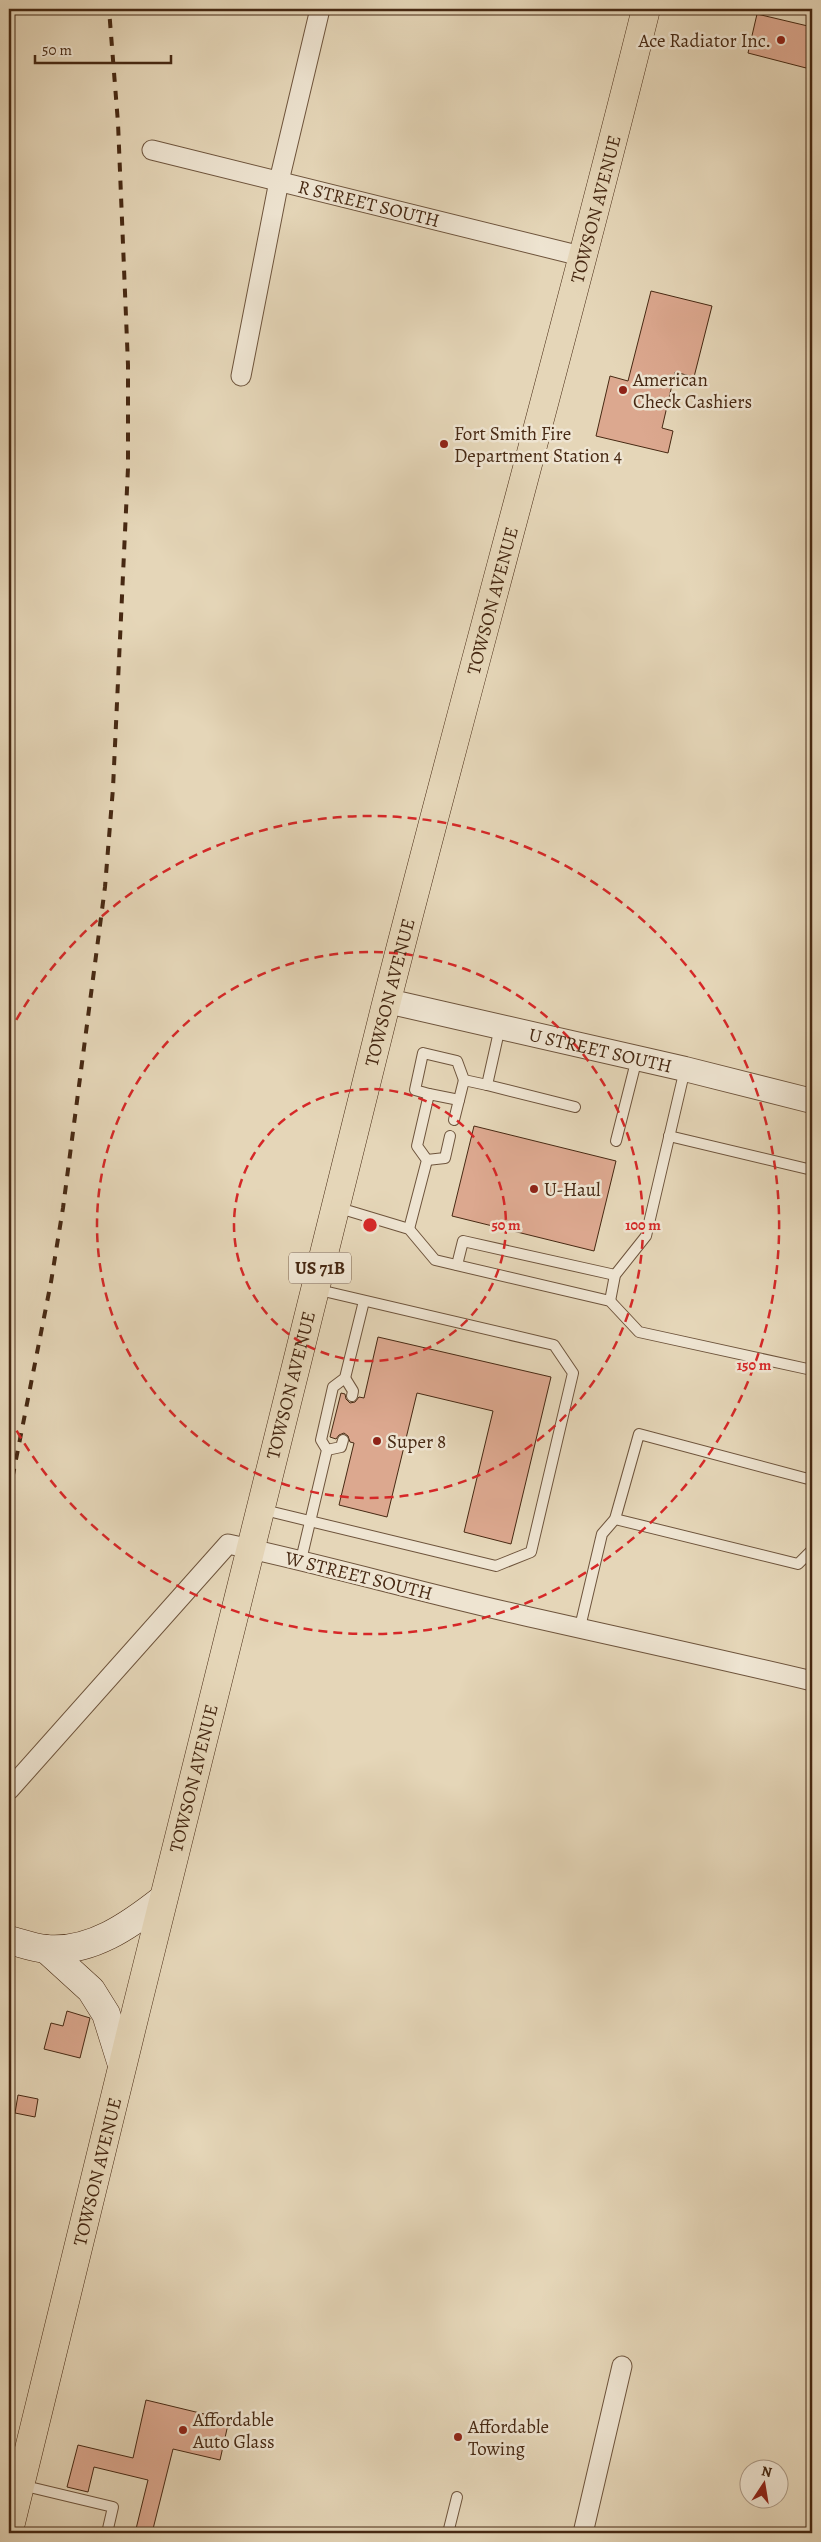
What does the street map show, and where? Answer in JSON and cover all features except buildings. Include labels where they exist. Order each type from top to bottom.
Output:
[{"type":"main road","name":"TOWSON AVENUE","points":[[9,2532],[258,1508],[387,1001],[585,257],[646,9]]},
{"type":"main road","points":[[9,1940],[46,1949],[76,1948],[129,1926],[163,1899]]},
{"type":"main road","points":[[46,1949],[91,1990],[106,2014],[122,2065]]},
{"type":"street","points":[[240,376],[279,181],[320,9]]},
{"type":"street","name":"R STREET SOUTH","points":[[152,150],[585,257]]},
{"type":"street","name":"U STREET SOUTH","points":[[387,1001],[685,1069],[812,1101]]},
{"type":"street","name":"W STREET SOUTH","points":[[9,1790],[228,1544],[301,1560],[521,1615],[812,1681]]},
{"type":"street","points":[[583,2533],[622,2366]]},
{"type":"lane","points":[[487,1085],[500,1027]]},
{"type":"lane","points":[[454,1120],[459,1100],[464,1080],[457,1061],[423,1053],[415,1090],[459,1100]]},
{"type":"lane","points":[[616,1141],[637,1058]]},
{"type":"lane","points":[[610,1301],[615,1275],[646,1236],[685,1069]]},
{"type":"lane","points":[[464,1080],[575,1107]]},
{"type":"lane","points":[[409,1228],[426,1160],[417,1146],[429,1094]]},
{"type":"lane","points":[[426,1160],[445,1158],[450,1136]]},
{"type":"lane","points":[[669,1136],[812,1170]]},
{"type":"lane","points":[[335,1206],[409,1228],[435,1260],[610,1301],[639,1332],[812,1370]]},
{"type":"lane","points":[[457,1265],[463,1241],[615,1275]]},
{"type":"lane","points":[[258,1508],[496,1566],[531,1552],[573,1373],[554,1345],[314,1289]]},
{"type":"lane","points":[[301,1560],[327,1450],[321,1440],[334,1387],[345,1378],[364,1300]]},
{"type":"lane","points":[[345,1378],[353,1391],[352,1396]]},
{"type":"lane","points":[[580,1627],[602,1534],[616,1519],[639,1434],[812,1480]]},
{"type":"lane","points":[[327,1450],[341,1447],[342,1440]]},
{"type":"lane","points":[[616,1519],[798,1564],[812,1550]]},
{"type":"lane","points":[[20,2485],[113,2507],[107,2533]]},
{"type":"lane","points":[[448,2533],[457,2497]]},
{"type":"railway","points":[[9,1495],[51,1282],[63,1208],[105,887],[113,788],[128,468],[128,365],[118,123],[109,9]]},
{"type":"place","name":"Ace Radiator Inc.","points":[[781,40]]},
{"type":"place","name":"American Check Cashiers","points":[[623,390]]},
{"type":"place","name":"Fort Smith Fire Department Station 4","points":[[444,444]]},
{"type":"place","name":"U-Haul","points":[[534,1189]]},
{"type":"place","name":"Super 8","points":[[377,1441]]},
{"type":"place","name":"Affordable Auto Glass","points":[[183,2430]]},
{"type":"place","name":"Affordable Towing","points":[[458,2437]]}]
